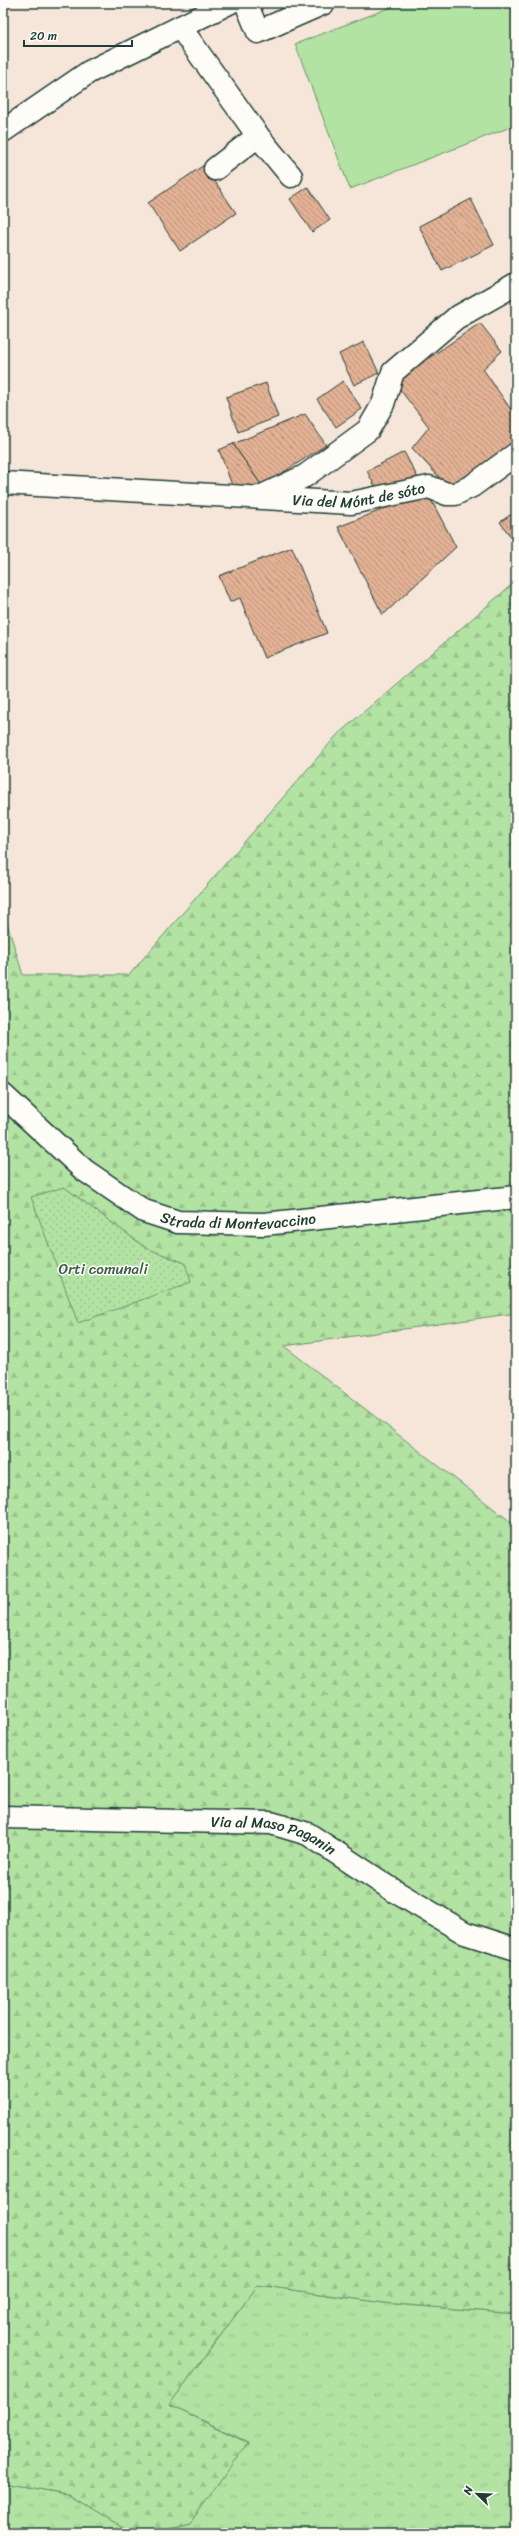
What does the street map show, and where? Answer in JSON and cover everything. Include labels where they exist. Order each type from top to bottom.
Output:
[{"type":"street","points":[[3,131],[89,72],[230,3]]},
{"type":"street","points":[[246,3],[258,32],[324,3]]},
{"type":"street","points":[[180,27],[258,136],[291,176]]},
{"type":"street","points":[[215,169],[258,136]]},
{"type":"street","name":"Via del Mónt de sóto","points":[[259,497],[305,476],[368,430],[383,404],[393,372],[456,318],[516,284]]},
{"type":"street","name":"Via del Mónt de sóto","points":[[3,483],[351,503],[429,487],[447,494],[455,494],[472,486],[516,454]]},
{"type":"street","name":"Strada di Montevaccino","points":[[3,1095],[84,1170],[144,1211],[178,1222],[264,1224],[516,1197]]},
{"type":"street","name":"Via al Maso Paganin","points":[[3,1817],[271,1823],[308,1834],[396,1892],[465,1933],[516,1949]]},
{"type":"green space","points":[[402,3],[516,3],[516,125],[350,189],[295,44]]},
{"type":"green space","points":[[516,581],[516,1313],[284,1346],[516,1526],[516,2314],[384,2303],[258,2285],[169,2405],[248,2443],[190,2523],[146,2533],[132,2533],[68,2494],[3,2483],[3,910],[23,975],[129,975],[338,734]],"holes":[[[64,1187],[146,1248],[185,1263],[78,1323]]]},
{"type":"green space","name":"Orti comunali","points":[[64,1187],[146,1248],[185,1263],[191,1282],[78,1323],[31,1197]]},
{"type":"green space","points":[[258,2285],[384,2303],[516,2314],[516,2533],[146,2533],[190,2523],[248,2442],[169,2405]]},
{"type":"green space","points":[[3,2483],[68,2494],[132,2533],[3,2533]]},
{"type":"building","points":[[204,165],[236,213],[180,251],[148,203]]},
{"type":"building","points":[[308,187],[330,220],[312,232],[290,199]]},
{"type":"building","points":[[471,199],[494,245],[442,271],[419,226]]},
{"type":"building","points":[[480,323],[502,351],[483,369],[516,417],[516,438],[475,478],[449,488],[412,448],[429,427],[394,382]]},
{"type":"building","points":[[364,342],[379,373],[354,385],[339,354]]},
{"type":"building","points":[[343,381],[362,409],[336,427],[317,399]]},
{"type":"building","points":[[266,383],[278,417],[238,432],[226,397]]},
{"type":"building","points":[[305,414],[326,445],[262,486],[233,444]]},
{"type":"building","points":[[233,444],[262,486],[232,485],[219,450]]},
{"type":"building","points":[[404,452],[418,478],[377,490],[367,471]]},
{"type":"building","points":[[427,492],[456,547],[383,615],[338,527]]},
{"type":"building","points":[[516,511],[516,544],[500,522]]},
{"type":"building","points":[[292,547],[327,633],[264,658],[240,598],[230,602],[219,576]]}]
